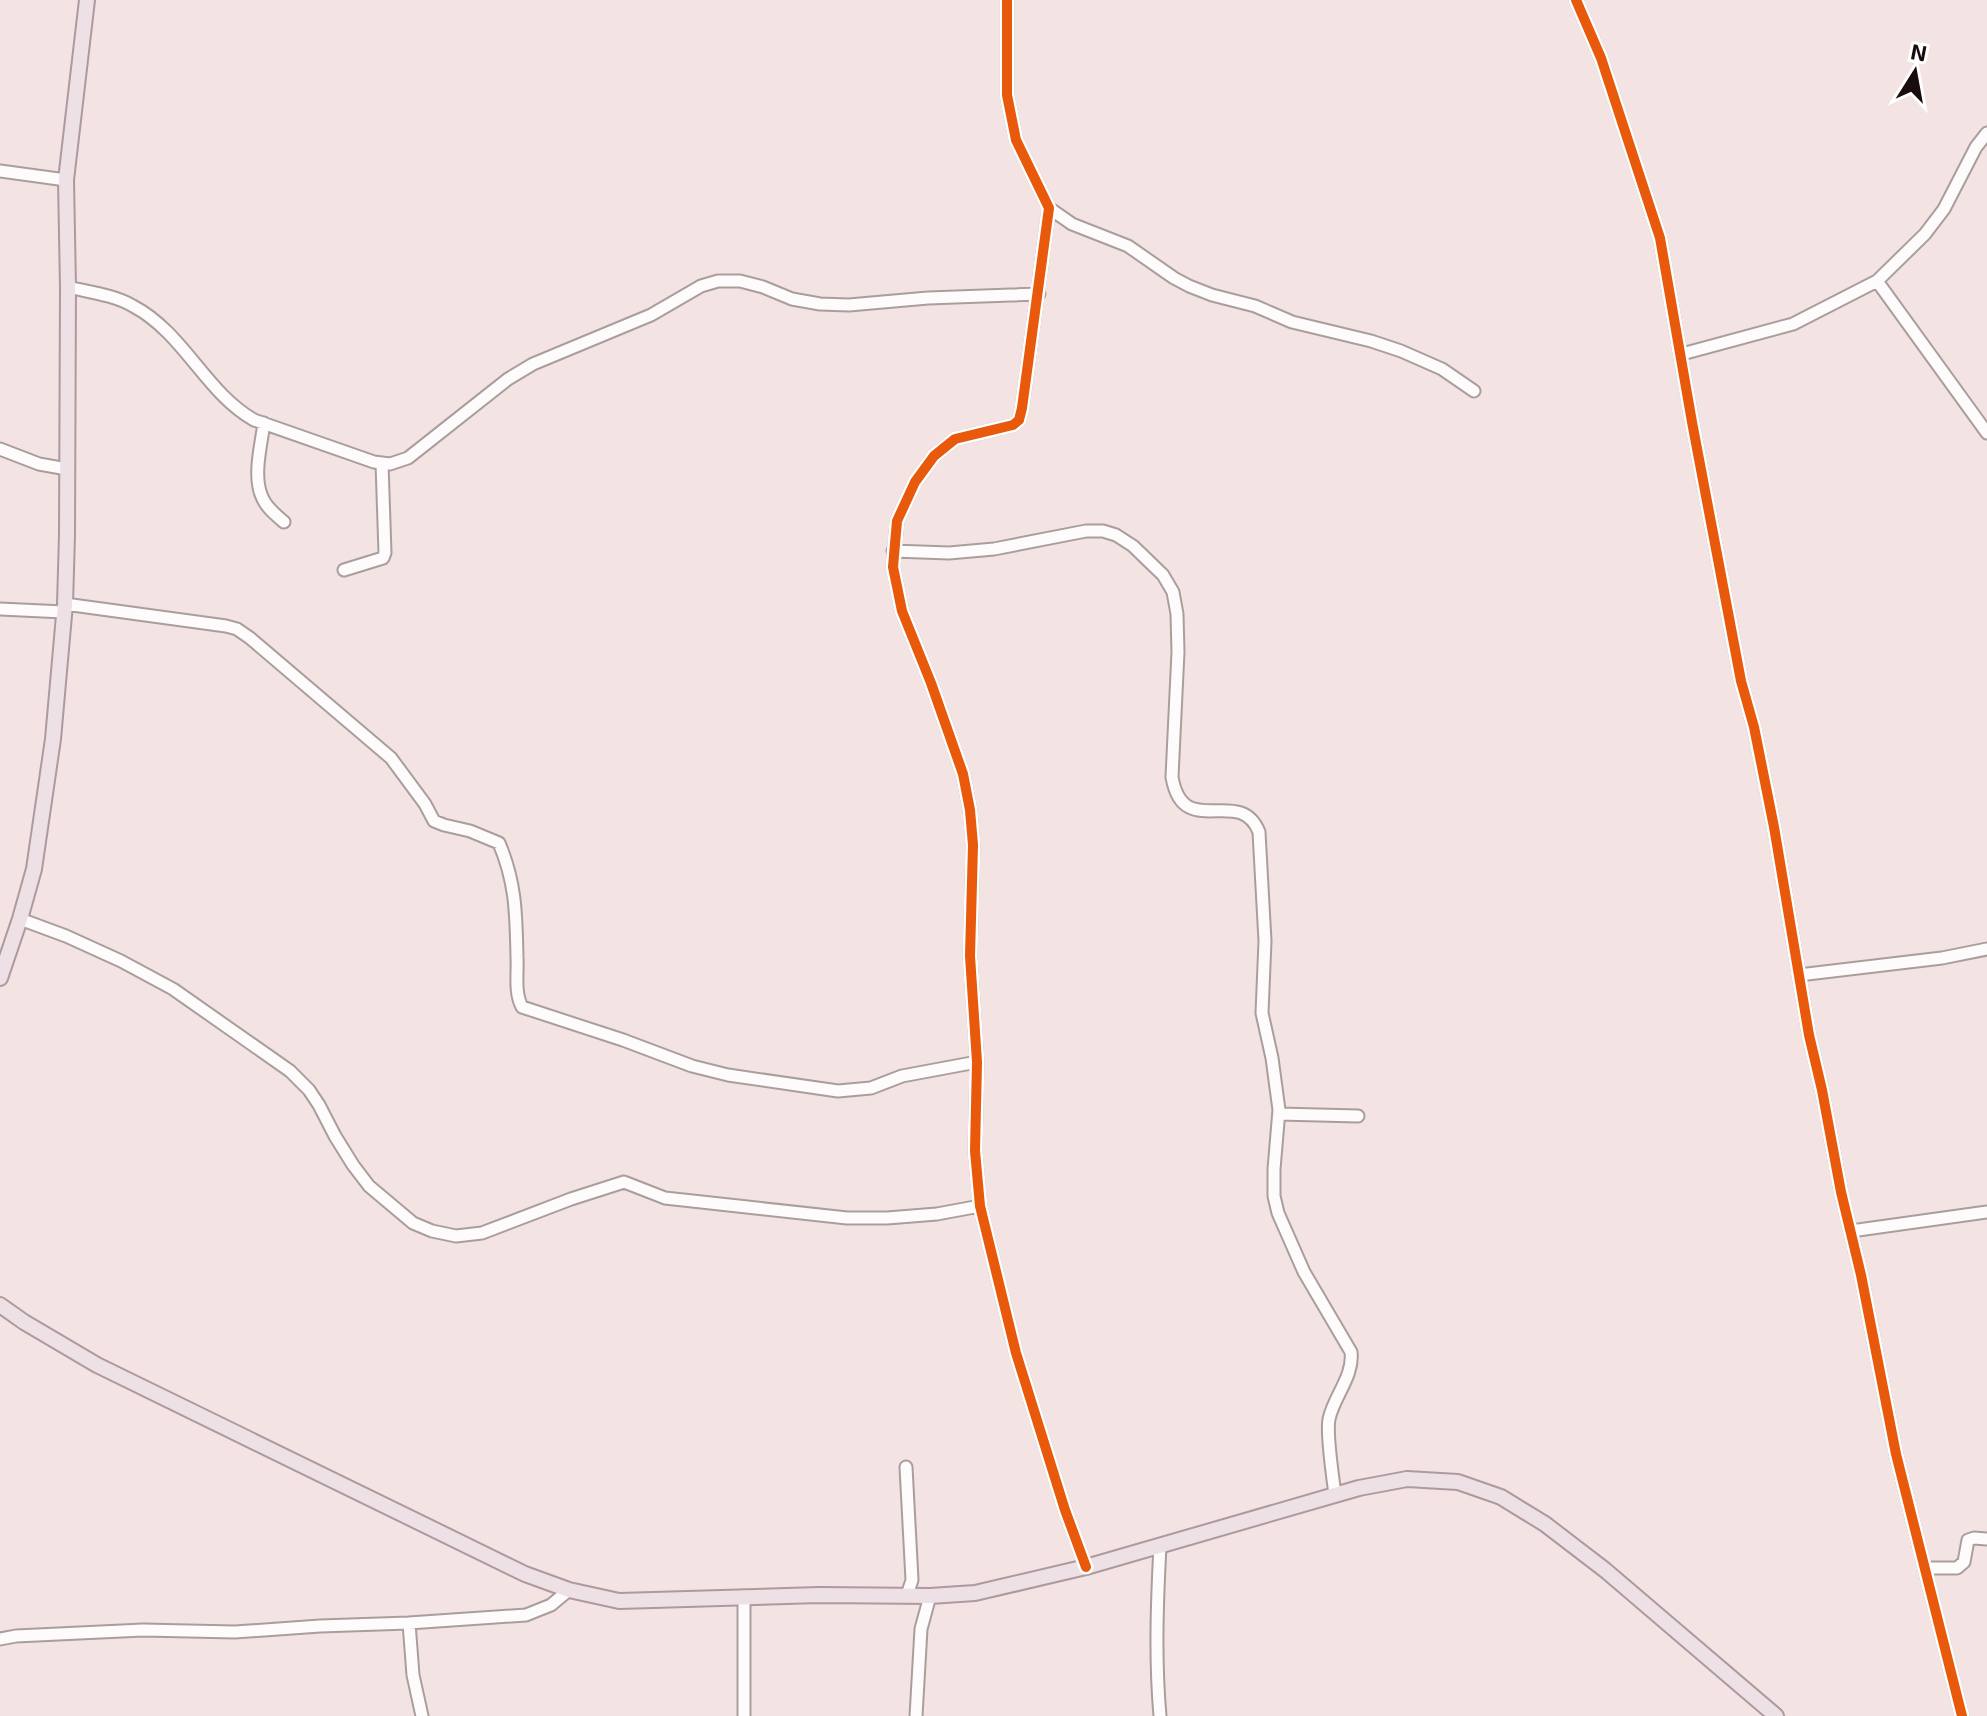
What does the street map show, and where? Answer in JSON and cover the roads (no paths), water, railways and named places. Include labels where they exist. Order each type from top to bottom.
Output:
[{"type":"main road","points":[[0,978],[34,869],[53,739],[67,535],[66,180],[87,0]]},
{"type":"main road","points":[[0,1305],[97,1365],[525,1574],[569,1590],[619,1601],[975,1593],[1086,1567],[1359,1488],[1407,1479],[1458,1482],[1501,1497],[1545,1524],[1605,1570],[1776,1716]]},
{"type":"street","points":[[1007,0],[1007,95],[1016,140],[1049,208],[1072,224],[1128,246],[1189,286],[1255,306],[1292,322],[1401,351],[1442,369],[1474,391]]},
{"type":"street","points":[[1576,0],[1601,58],[1657,226],[1741,681],[1754,727],[1774,827],[1809,1035],[1841,1192],[1896,1454],[1962,1716]]},
{"type":"street","points":[[1682,354],[1793,324],[1877,281],[1925,234],[1944,209],[1976,147],[1987,133]]},
{"type":"street","points":[[0,171],[66,180]]},
{"type":"street","points":[[1049,208],[1019,420],[1013,425],[955,439],[934,456],[915,482],[897,521],[893,567],[902,611],[963,774],[970,810],[973,845],[970,956],[977,1062],[975,1151],[980,1206],[1016,1353],[1086,1567]]},
{"type":"street","points":[[68,287],[133,305],[167,330],[237,410],[264,423],[374,462],[390,464],[408,458],[508,379],[533,364],[651,315],[701,286],[718,281],[740,281],[792,299],[820,304],[1039,294]]},
{"type":"street","points":[[1877,281],[1987,433]]},
{"type":"street","points":[[264,423],[258,474],[261,497],[284,522]]},
{"type":"street","points":[[0,449],[39,464],[67,469]]},
{"type":"street","points":[[344,570],[383,558],[385,553],[382,463]]},
{"type":"street","points":[[893,551],[949,553],[994,549],[1086,531],[1103,531],[1133,546],[1163,575],[1173,592],[1178,652],[1174,790],[1188,807],[1198,811],[1232,810],[1243,813],[1256,823],[1259,832],[1265,941],[1262,1013],[1279,1114],[1274,1196],[1278,1213],[1304,1272],[1351,1352],[1352,1360],[1329,1418],[1335,1495]]},
{"type":"street","points":[[0,609],[64,608],[226,626],[250,638],[391,758],[434,821],[499,843],[513,884],[517,992],[522,1007],[728,1075],[838,1091],[871,1088],[902,1076],[977,1062]]},
{"type":"street","points":[[20,919],[121,961],[173,989],[290,1071],[309,1090],[341,1146],[369,1186],[413,1223],[432,1231],[456,1236],[482,1233],[624,1182],[665,1198],[847,1218],[937,1214],[980,1206]]},
{"type":"street","points":[[1799,975],[1942,958],[1987,949]]},
{"type":"street","points":[[1279,1114],[1358,1116]]},
{"type":"street","points":[[1851,1231],[1987,1212]]},
{"type":"street","points":[[906,1467],[912,1580],[907,1595]]},
{"type":"street","points":[[1926,1568],[1957,1568],[1964,1562],[1968,1540],[1987,1539]]},
{"type":"street","points":[[1160,1546],[1157,1611],[1160,1716]]},
{"type":"street","points":[[0,1639],[143,1630],[235,1632],[526,1615],[551,1605],[569,1590]]},
{"type":"street","points":[[744,1596],[744,1716]]},
{"type":"street","points":[[916,1716],[921,1629],[930,1596]]},
{"type":"street","points":[[409,1623],[413,1675],[422,1716]]}]
